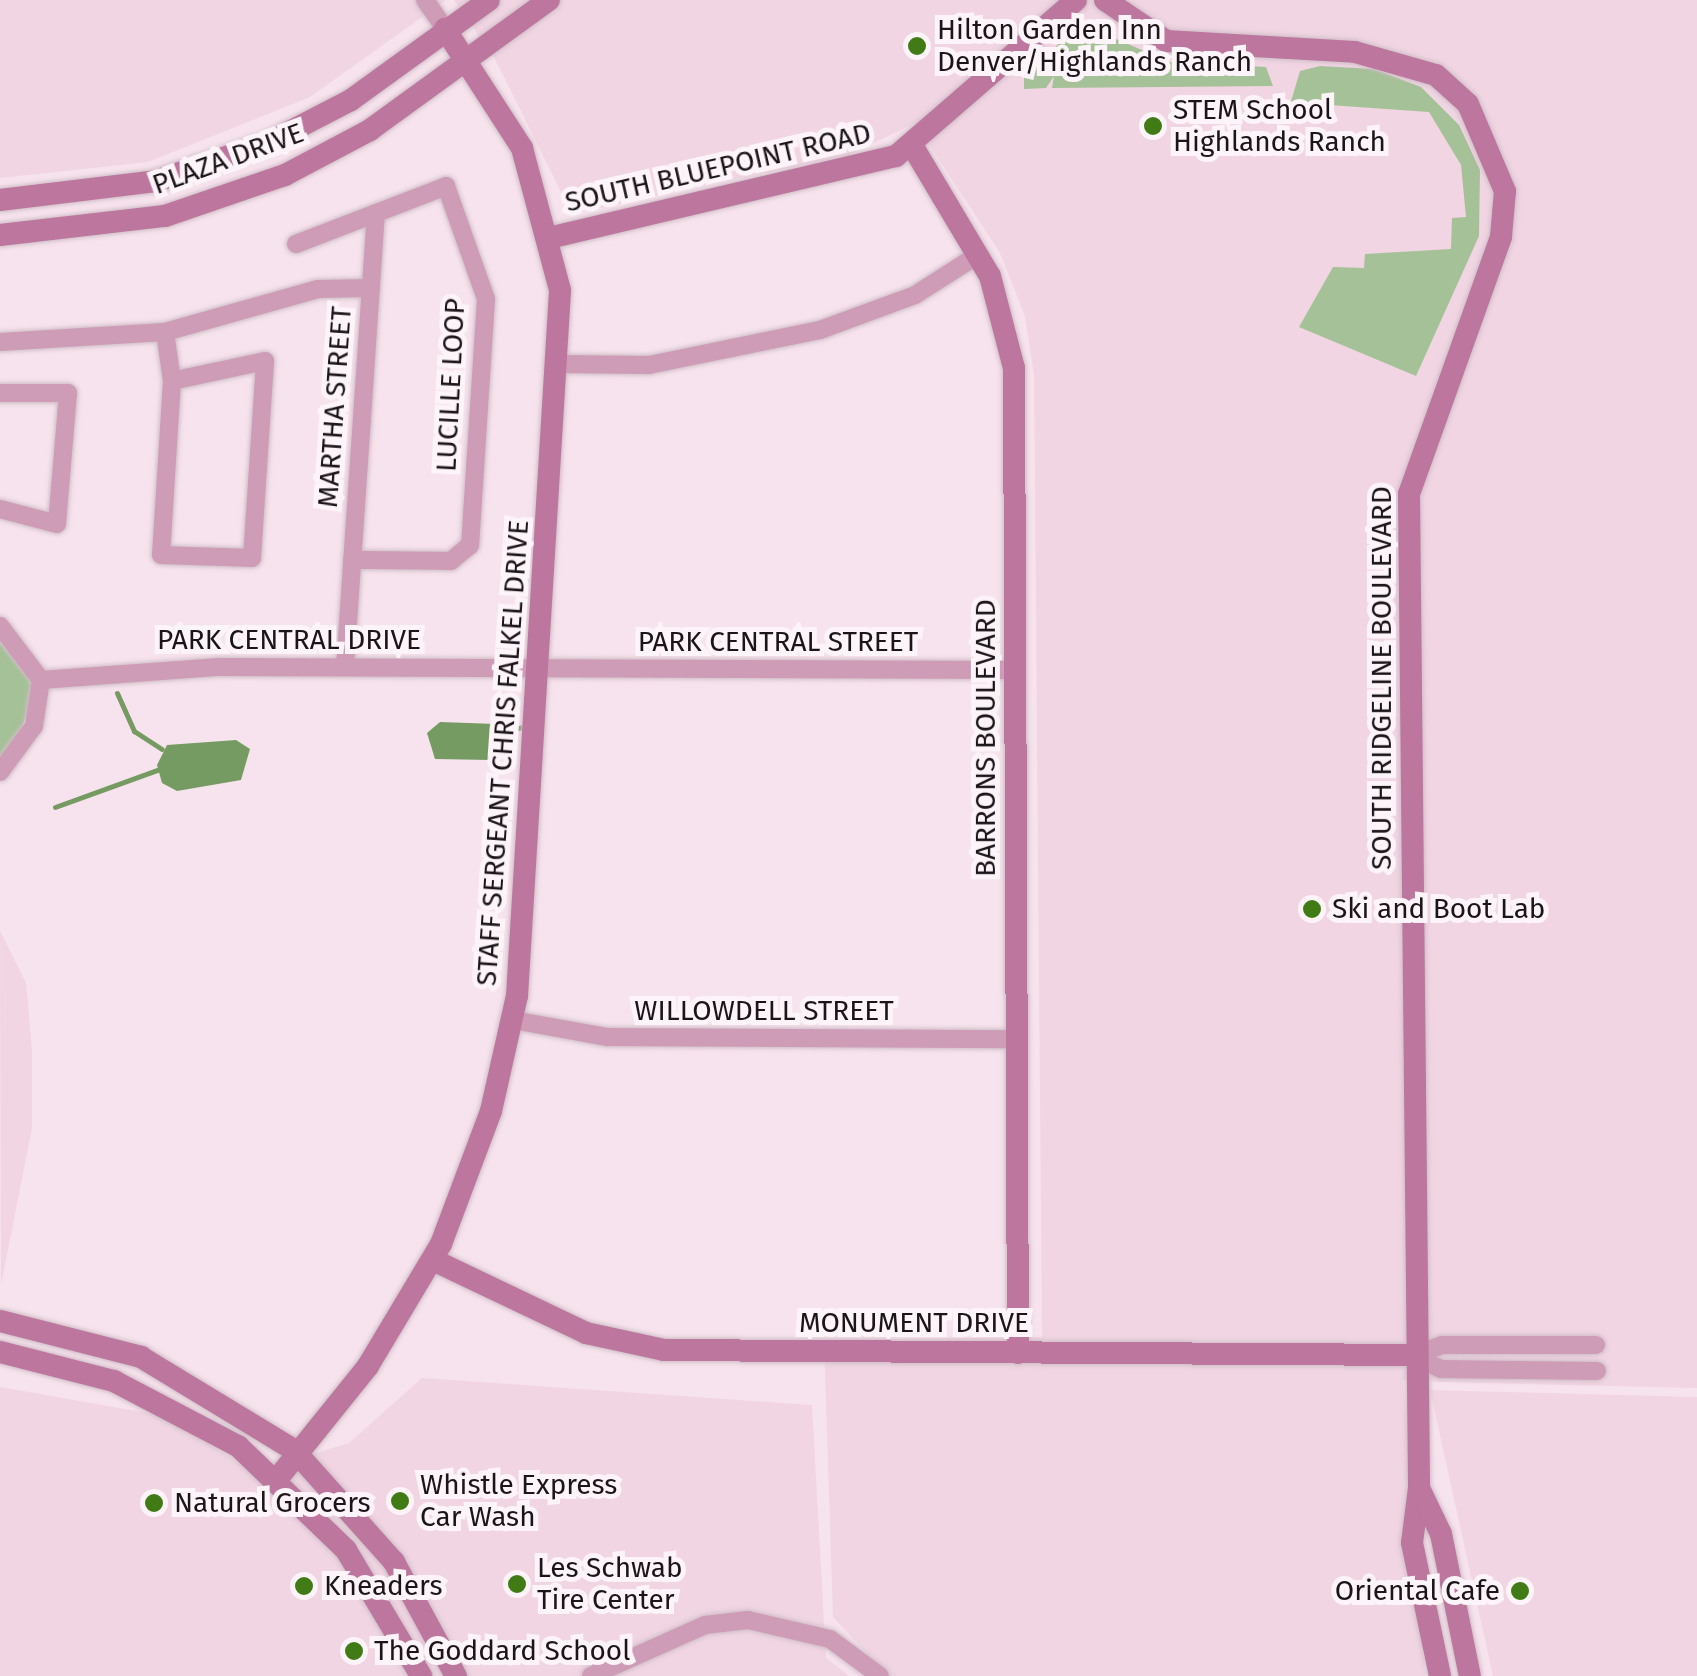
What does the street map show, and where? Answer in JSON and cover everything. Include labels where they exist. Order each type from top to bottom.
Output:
[{"type":"street","points":[[424,0],[445,29]]},
{"type":"street","name":"PLAZA DRIVE","points":[[0,200],[104,192],[226,160],[351,100],[489,0]]},
{"type":"street","name":"PLAZA DRIVE","points":[[0,235],[109,227],[238,193],[370,130],[548,0]]},
{"type":"street","name":"SOUTH BLUEPOINT ROAD","points":[[553,237],[841,175],[913,146],[1076,0]]},
{"type":"street","name":"SOUTH RIDGELINE BOULEVARD","points":[[1105,0],[1166,41],[1355,52],[1436,75],[1468,104],[1505,191],[1501,237],[1409,494],[1413,1355],[1419,1488],[1412,1543],[1440,1676]]},
{"type":"street","name":"STAFF SERGEANT CHRIS FALKEL DRIVE","points":[[278,1478],[300,1455],[432,1260],[487,1124],[514,1020],[559,364],[553,237],[522,148],[467,57],[445,29]]},
{"type":"street","name":"BARRONS BOULEVARD","points":[[913,146],[979,254],[1014,368],[1018,1354]]},
{"type":"street","name":"LUCILLE LOOP","points":[[296,244],[446,186],[479,266],[486,299],[470,544],[451,561],[352,560]]},
{"type":"street","points":[[371,288],[376,213]]},
{"type":"street","points":[[559,364],[649,365],[820,330],[915,295],[979,254]]},
{"type":"street","name":"MARTHA STREET","points":[[0,342],[165,332],[318,289],[371,288],[345,667]]},
{"type":"street","points":[[165,332],[172,381],[161,555],[252,558],[265,362],[172,381]]},
{"type":"street","points":[[0,392],[68,393],[57,524],[0,509]]},
{"type":"street","points":[[0,626],[41,680],[34,726],[0,772]]},
{"type":"street","name":"PARK CENTRAL STREET","points":[[539,668],[1016,670]]},
{"type":"street","name":"PARK CENTRAL DRIVE","points":[[41,680],[135,669],[539,668]]},
{"type":"street","name":"WILLOWDELL STREET","points":[[514,1020],[607,1037],[1016,1039]]},
{"type":"street","name":"MONUMENT DRIVE","points":[[432,1260],[575,1329],[642,1347],[1018,1354],[1413,1355],[1442,1344],[1596,1345]]},
{"type":"street","points":[[0,1321],[141,1357],[233,1405],[300,1455],[394,1562],[456,1676]]},
{"type":"street","points":[[0,1352],[162,1401],[278,1478],[369,1582],[420,1676]]},
{"type":"street","name":"MONUMENT DRIVE","points":[[1413,1355],[1441,1369],[1596,1372]]},
{"type":"street","name":"SOUTH RIDGELINE BOULEVARD","points":[[1419,1488],[1442,1534],[1470,1676]]},
{"type":"street","points":[[591,1676],[705,1625],[748,1620],[830,1639],[880,1676]]},
{"type":"shaded area","points":[[0,0],[446,0],[310,97],[148,162],[0,178]]},
{"type":"shaded area","points":[[454,0],[1697,0],[1697,1388],[1403,1381],[1425,1676],[888,1676],[833,1617],[824,1340],[1042,1337],[1034,375],[1025,316],[1000,253],[915,123],[849,155],[572,214],[495,59]]},
{"type":"shaded area","points":[[1081,24],[1170,62],[1266,67],[1273,86],[1052,88],[1054,76],[1046,88],[1024,89],[1024,75]]},
{"type":"shaded area","points":[[1320,66],[1374,69],[1421,87],[1459,125],[1480,170],[1479,236],[1416,376],[1299,327],[1333,267],[1364,268],[1365,254],[1451,249],[1452,218],[1466,217],[1461,165],[1429,112],[1315,104],[1312,113],[1287,115],[1300,71]]},
{"type":"shaded area","points":[[0,642],[37,688],[16,743],[0,756]]},
{"type":"shaded area","points":[[440,722],[496,724],[501,751],[490,760],[435,759],[427,733]]},
{"type":"shaded area","points":[[236,740],[250,749],[241,780],[177,791],[162,783],[157,765],[167,745]]},
{"type":"shaded area","points":[[0,931],[26,983],[32,1050],[32,1128],[1,1285]]},
{"type":"shaded area","points":[[422,1378],[812,1405],[826,1658],[850,1676],[0,1676],[0,1387],[165,1416],[252,1472],[349,1443]]},
{"type":"shaded area","points":[[1430,1390],[1697,1397],[1697,1676],[1493,1676]]},
{"type":"waterway","points":[[117,693],[134,731],[162,749]]},
{"type":"waterway","points":[[501,732],[523,727]]},
{"type":"waterway","points":[[55,807],[157,770]]},
{"type":"place","name":"Hilton Garden Inn Denver/Highlands Ranch","points":[[917,46]]},
{"type":"place","name":"STEM School Highlands Ranch","points":[[1153,126]]},
{"type":"place","name":"Ski and Boot Lab","points":[[1312,909]]},
{"type":"place","name":"Whistle Express Car Wash","points":[[400,1501]]},
{"type":"place","name":"Natural Grocers","points":[[154,1503]]},
{"type":"place","name":"Les Schwab Tire Center","points":[[517,1584]]},
{"type":"place","name":"Kneaders","points":[[304,1586]]},
{"type":"place","name":"Oriental Cafe","points":[[1520,1591]]},
{"type":"place","name":"The Goddard School","points":[[354,1651]]}]
